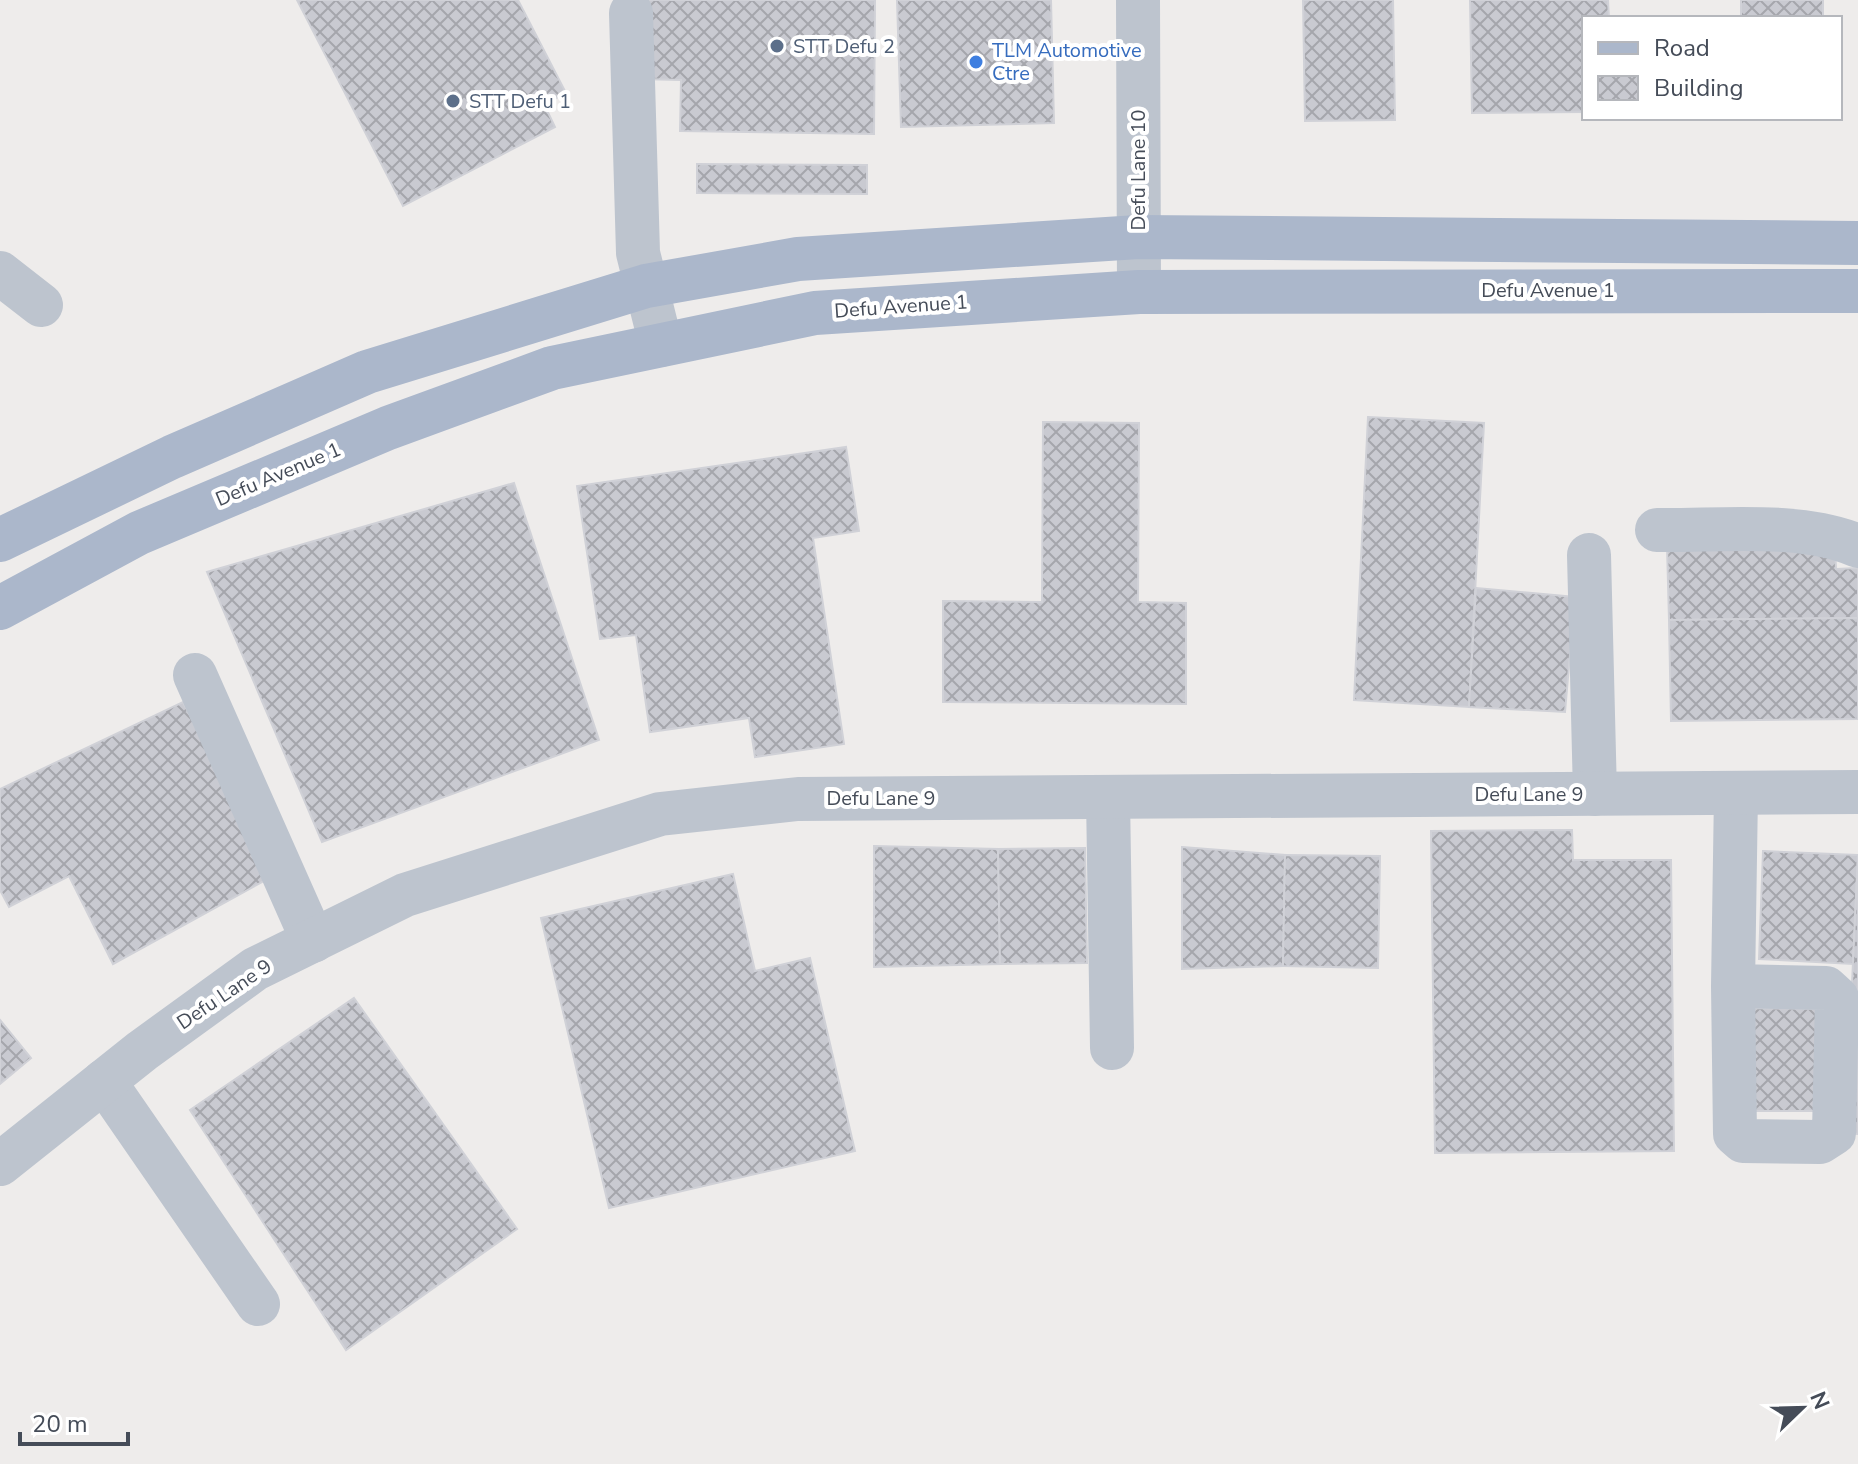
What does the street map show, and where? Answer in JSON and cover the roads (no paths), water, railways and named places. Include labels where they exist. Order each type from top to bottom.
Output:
[{"type":"main road","points":[[0,540],[172,457],[367,372],[646,286],[798,259],[1138,237],[1858,243]]},
{"type":"main road","name":"Defu Avenue 1","points":[[0,608],[139,533],[388,428],[552,368],[815,313],[1139,292],[1858,291]]},
{"type":"street","name":"Defu Lane 10","points":[[1138,0],[1139,292]]},
{"type":"street","points":[[631,13],[638,253],[661,345]]},
{"type":"street","points":[[0,273],[41,305]]},
{"type":"street","points":[[1657,530],[1799,532],[1839,537],[1858,546]]},
{"type":"street","points":[[1589,555],[1595,794]]},
{"type":"street","points":[[195,675],[313,941]]},
{"type":"street","name":"Defu Lane 9","points":[[0,1164],[104,1081],[255,969],[405,895],[660,814],[798,799],[1858,792]]},
{"type":"street","points":[[1733,986],[1736,793]]},
{"type":"street","points":[[1108,797],[1112,1048]]},
{"type":"street","points":[[104,1081],[258,1304]]},
{"type":"place","name":"STT Defu 2","points":[[777,46]]},
{"type":"place","name":"TLM Automotive Ctre","points":[[976,62]]},
{"type":"place","name":"STT Defu 1","points":[[453,101]]}]
